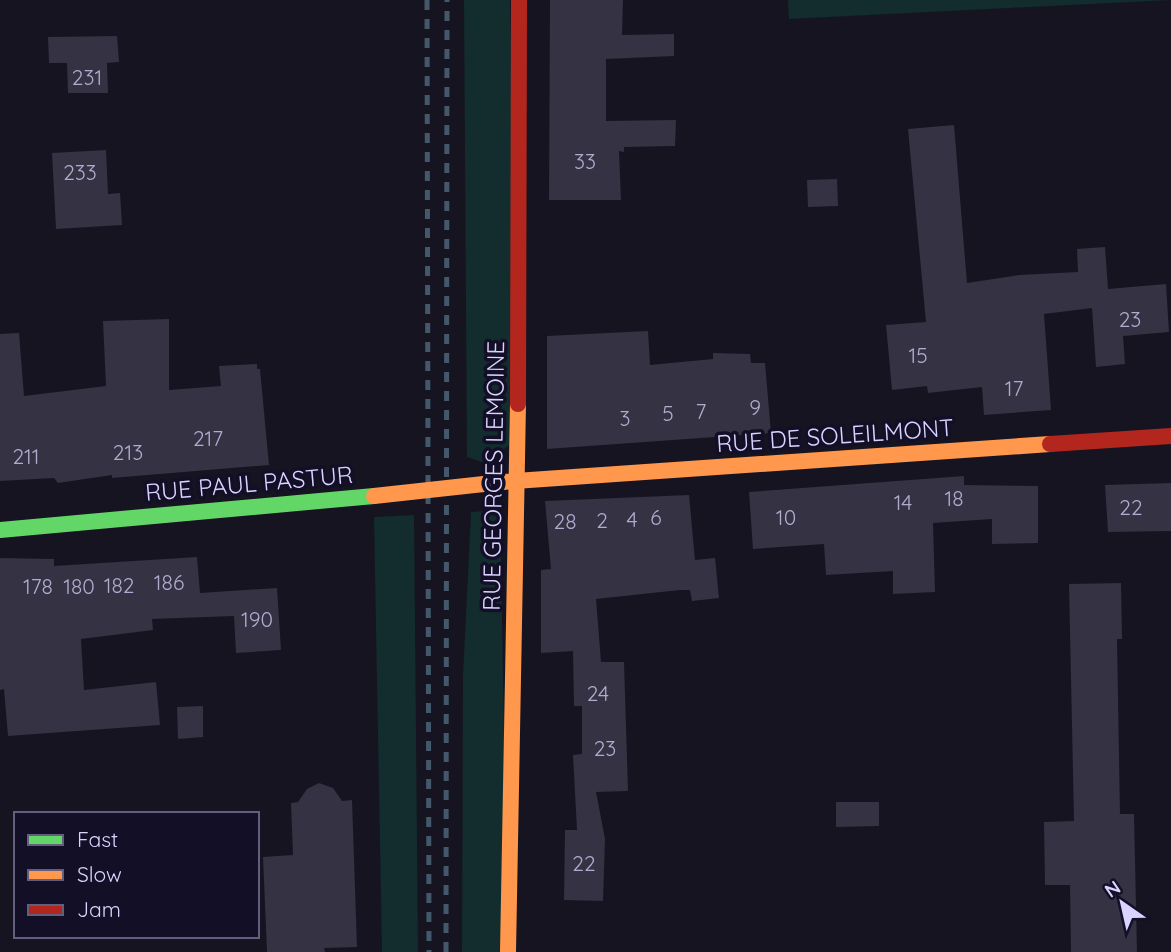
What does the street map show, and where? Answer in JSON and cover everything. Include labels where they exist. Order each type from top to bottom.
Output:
[{"type":"street","name":"RUE GEORGES LEMOINE","points":[[508,952],[510,481],[519,0]]},
{"type":"street","name":"RUE DE SOLEILMONT","points":[[510,481],[1171,436]]},
{"type":"street","name":"RUE PAUL PASTUR","points":[[0,530],[510,481]]},
{"type":"green space","points":[[464,0],[510,0],[518,439],[485,463],[467,457]]},
{"type":"green space","points":[[788,0],[1171,0],[789,19]]},
{"type":"green space","points":[[500,510],[508,952],[462,952],[463,676],[471,512]]},
{"type":"green space","points":[[414,515],[418,952],[382,952],[374,517]]},
{"type":"building","points":[[550,0],[623,0],[622,35],[674,34],[674,56],[606,59],[606,121],[676,120],[675,146],[624,147],[624,152],[619,151],[621,200],[549,200]]},
{"type":"building","points":[[117,36],[119,62],[107,63],[108,93],[68,93],[67,63],[49,63],[48,37]]},
{"type":"building","points":[[954,125],[967,283],[1019,275],[1078,272],[1077,249],[1105,247],[1108,289],[1166,284],[1169,332],[1123,336],[1125,364],[1096,367],[1092,308],[1044,314],[1051,410],[984,415],[982,387],[928,393],[927,386],[892,390],[886,325],[926,322],[908,129]]},
{"type":"building","points":[[106,150],[108,194],[120,193],[122,225],[56,229],[52,153]]},
{"type":"building","points":[[837,179],[838,206],[808,207],[807,180]]},
{"type":"building","points":[[169,319],[169,390],[221,386],[219,366],[257,364],[257,369],[260,369],[269,465],[112,478],[112,475],[58,483],[54,478],[0,481],[0,334],[19,333],[24,396],[106,386],[103,321]]},
{"type":"building","points":[[648,331],[650,365],[713,359],[713,353],[750,354],[751,363],[765,363],[771,433],[547,449],[547,336]]},
{"type":"building","points":[[964,476],[964,485],[1038,486],[1038,543],[992,544],[992,519],[933,523],[935,592],[893,594],[893,571],[826,575],[824,544],[753,549],[749,492]]},
{"type":"building","points":[[1171,483],[1171,531],[1108,532],[1105,485]]},
{"type":"building","points":[[689,495],[695,560],[715,558],[719,598],[692,601],[690,590],[680,590],[596,599],[601,662],[624,662],[628,791],[596,792],[605,839],[603,901],[564,900],[565,830],[577,830],[573,755],[582,754],[582,706],[574,706],[573,651],[541,653],[541,570],[551,569],[545,501]]},
{"type":"building","points":[[197,557],[200,593],[277,588],[281,650],[236,653],[234,616],[152,619],[153,630],[81,639],[84,690],[156,682],[160,725],[8,736],[4,689],[0,690],[0,558],[54,559],[54,566]]},
{"type":"building","points":[[1121,583],[1122,639],[1117,639],[1120,814],[1134,814],[1137,952],[1071,952],[1070,885],[1045,885],[1044,822],[1074,821],[1069,584]]},
{"type":"building","points":[[203,706],[203,737],[178,739],[177,707]]},
{"type":"building","points":[[319,783],[333,788],[342,801],[352,800],[357,947],[324,948],[325,952],[267,952],[263,857],[293,855],[291,803],[298,802],[307,789]]},
{"type":"building","points":[[836,802],[879,802],[879,826],[836,827]]},
{"type":"railway","points":[[427,0],[429,952]]},
{"type":"railway","points":[[446,952],[447,0]]},
{"type":"traffic: fast","points":[[0,530],[374,496]]},
{"type":"traffic: slow","points":[[508,952],[518,404]]},
{"type":"traffic: slow","points":[[502,482],[1050,444]]},
{"type":"traffic: slow","points":[[374,496],[502,482]]},
{"type":"traffic: jam","points":[[518,404],[519,0]]},
{"type":"traffic: jam","points":[[1050,444],[1171,436]]}]
